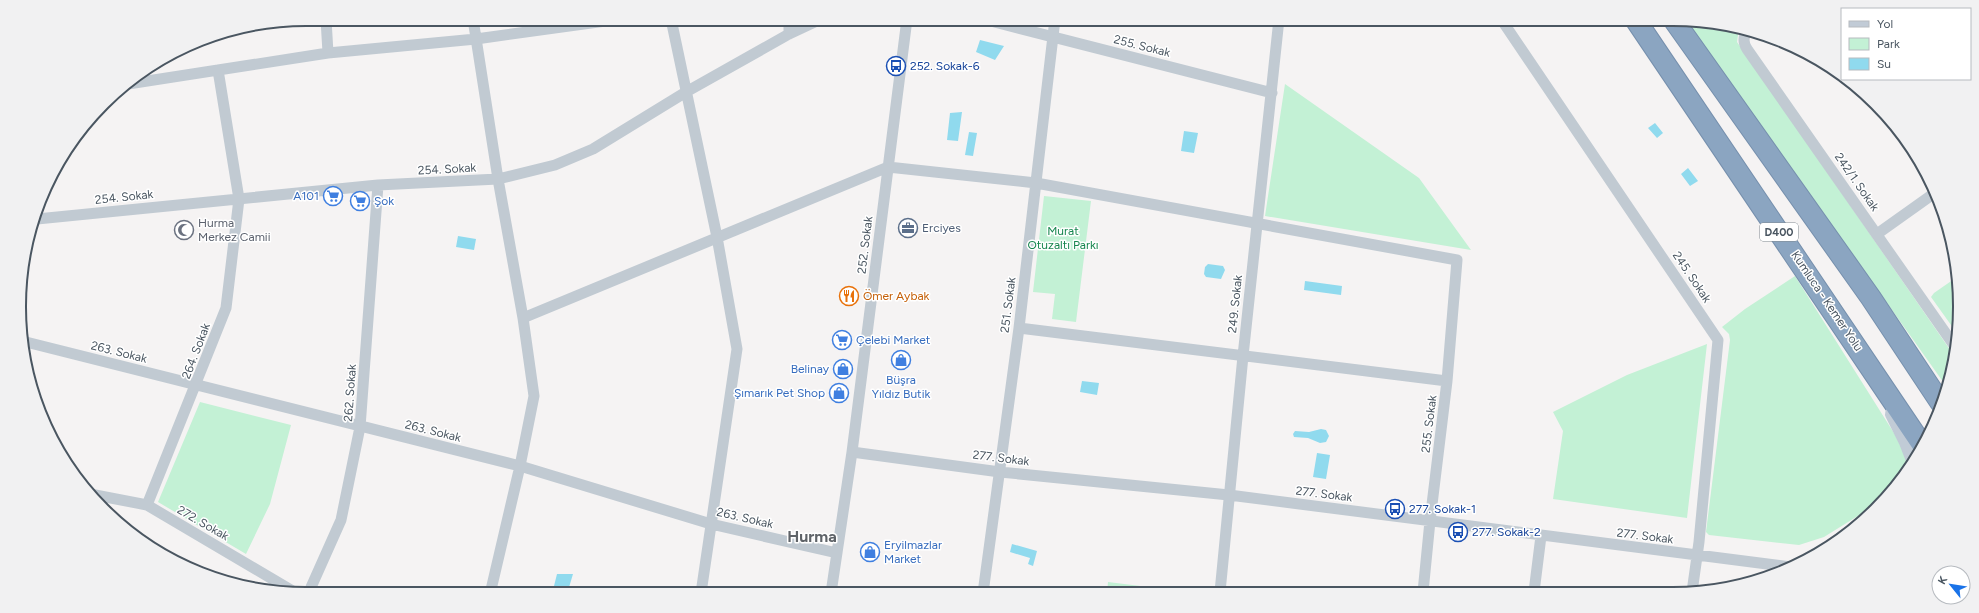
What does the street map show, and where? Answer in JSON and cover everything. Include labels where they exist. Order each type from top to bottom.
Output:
[{"type":"highway","name":"Kumluca - Kemer Yolu","points":[[1640,26],[1919,440]]},
{"type":"highway","name":"D400","points":[[1679,26],[1872,298],[1938,398]]},
{"type":"street","points":[[326,26],[328,53]]},
{"type":"street","points":[[474,26],[498,179],[523,318],[534,396],[520,466],[492,587]]},
{"type":"street","points":[[138,82],[328,53],[476,39],[570,26]]},
{"type":"street","points":[[672,26],[717,237],[737,349],[702,587]]},
{"type":"street","points":[[789,26],[789,34]]},
{"type":"street","name":"254. Sokak","points":[[40,219],[378,185],[498,179],[555,165],[593,149],[686,92],[789,34],[807,26]]},
{"type":"street","name":"252. Sokak","points":[[832,587],[852,452],[906,26]]},
{"type":"street","name":"255. Sokak","points":[[1010,26],[1272,93]]},
{"type":"street","name":"251. Sokak","points":[[984,587],[1019,328],[1054,26]]},
{"type":"street","name":"249. Sokak","points":[[1220,587],[1256,224],[1272,93],[1278,26]]},
{"type":"street","name":"245. Sokak","points":[[1506,26],[1718,340],[1693,586]]},
{"type":"street","name":"242/1. Sokak","points":[[1743,36],[1743,43],[1747,49],[1951,341]]},
{"type":"street","name":"264. Sokak","points":[[147,505],[226,308],[239,199],[218,70]]},
{"type":"street","points":[[523,318],[888,166],[1036,183],[1256,224]]},
{"type":"street","name":"262. Sokak","points":[[311,587],[341,520],[360,427],[378,185]]},
{"type":"street","points":[[1877,234],[1931,196]]},
{"type":"street","name":"255. Sokak","points":[[1256,224],[1457,260],[1447,381],[1423,587]]},
{"type":"street","points":[[1019,328],[1447,381]]},
{"type":"street","name":"263. Sokak","points":[[28,343],[520,466],[711,524],[837,553]]},
{"type":"street","points":[[1923,376],[1940,390]]},
{"type":"street","points":[[1884,386],[1892,410],[1911,453]]},
{"type":"street","name":"277. Sokak","points":[[852,452],[1000,472],[1229,496],[1780,566]]},
{"type":"street","name":"272. Sokak","points":[[100,496],[147,505],[284,586]]},
{"type":"street","points":[[1535,587],[1541,536]]},
{"type":"green space","points":[[1691,27],[1709,28],[1738,34],[1737,42],[1950,350],[1942,381]]},
{"type":"green space","points":[[1285,84],[1419,178],[1471,250],[1265,216]]},
{"type":"green space","name":"Murat Otuzaltı Parkı","points":[[1044,196],[1091,201],[1076,322],[1052,319],[1055,294],[1033,292]]},
{"type":"green space","points":[[1795,276],[1899,441],[1907,460],[1871,505],[1859,515],[1824,537],[1799,545],[1709,535],[1706,532],[1730,340],[1729,334],[1722,327],[1745,309]]},
{"type":"green space","points":[[1952,281],[1953,306],[1952,326],[1931,297],[1934,293]]},
{"type":"green space","points":[[1707,344],[1687,518],[1553,499],[1563,431],[1553,412],[1627,375]]},
{"type":"green space","points":[[200,402],[291,425],[270,504],[246,554],[158,502]]},
{"type":"green space","points":[[1108,582],[1148,587],[1108,587]]},
{"type":"water","points":[[980,40],[1004,46],[995,60],[976,52]]},
{"type":"water","points":[[962,112],[958,141],[947,140],[950,113]]},
{"type":"water","points":[[1655,123],[1663,133],[1657,138],[1648,128]]},
{"type":"water","points":[[1184,131],[1198,133],[1194,153],[1181,151]]},
{"type":"water","points":[[969,132],[977,133],[973,156],[965,155]]},
{"type":"water","points":[[1688,168],[1698,181],[1690,186],[1681,174]]},
{"type":"water","points":[[458,236],[476,239],[474,250],[456,247]]},
{"type":"water","points":[[1208,264],[1223,266],[1225,270],[1221,279],[1206,277],[1204,274],[1205,267]]},
{"type":"water","points":[[1305,281],[1342,286],[1341,295],[1304,290]]},
{"type":"water","points":[[1082,381],[1099,383],[1097,395],[1080,392]]},
{"type":"water","points":[[1321,429],[1326,430],[1329,436],[1326,442],[1320,443],[1308,438],[1294,437],[1293,434],[1295,431],[1309,432]]},
{"type":"water","points":[[1317,453],[1330,455],[1326,479],[1313,477]]},
{"type":"water","points":[[1012,544],[1037,551],[1033,566],[1028,564],[1030,558],[1010,552]]},
{"type":"water","points":[[557,574],[573,574],[569,587],[554,587]]},
{"type":"place","name":"252. Sokak-6","points":[[896,66]]},
{"type":"place","name":"A101","points":[[333,196]]},
{"type":"place","name":"Şok","points":[[360,201]]},
{"type":"place","name":"Erciyes","points":[[908,228]]},
{"type":"place","name":"Hurma Merkez Camii","points":[[184,230]]},
{"type":"place","name":"Ömer Aybak","points":[[849,296]]},
{"type":"place","name":"Çelebi Market","points":[[842,340]]},
{"type":"place","name":"Büşra Yıldız Butik","points":[[901,360]]},
{"type":"place","name":"Belinay","points":[[843,369]]},
{"type":"place","name":"Şımarık Pet Shop","points":[[839,393]]},
{"type":"place","name":"277. Sokak-1","points":[[1395,509]]},
{"type":"place","name":"277. Sokak-2","points":[[1458,532]]},
{"type":"place","name":"Eryilmazlar Market","points":[[870,552]]},
{"type":"district","name":"Hurma","points":[[812,536]]}]
